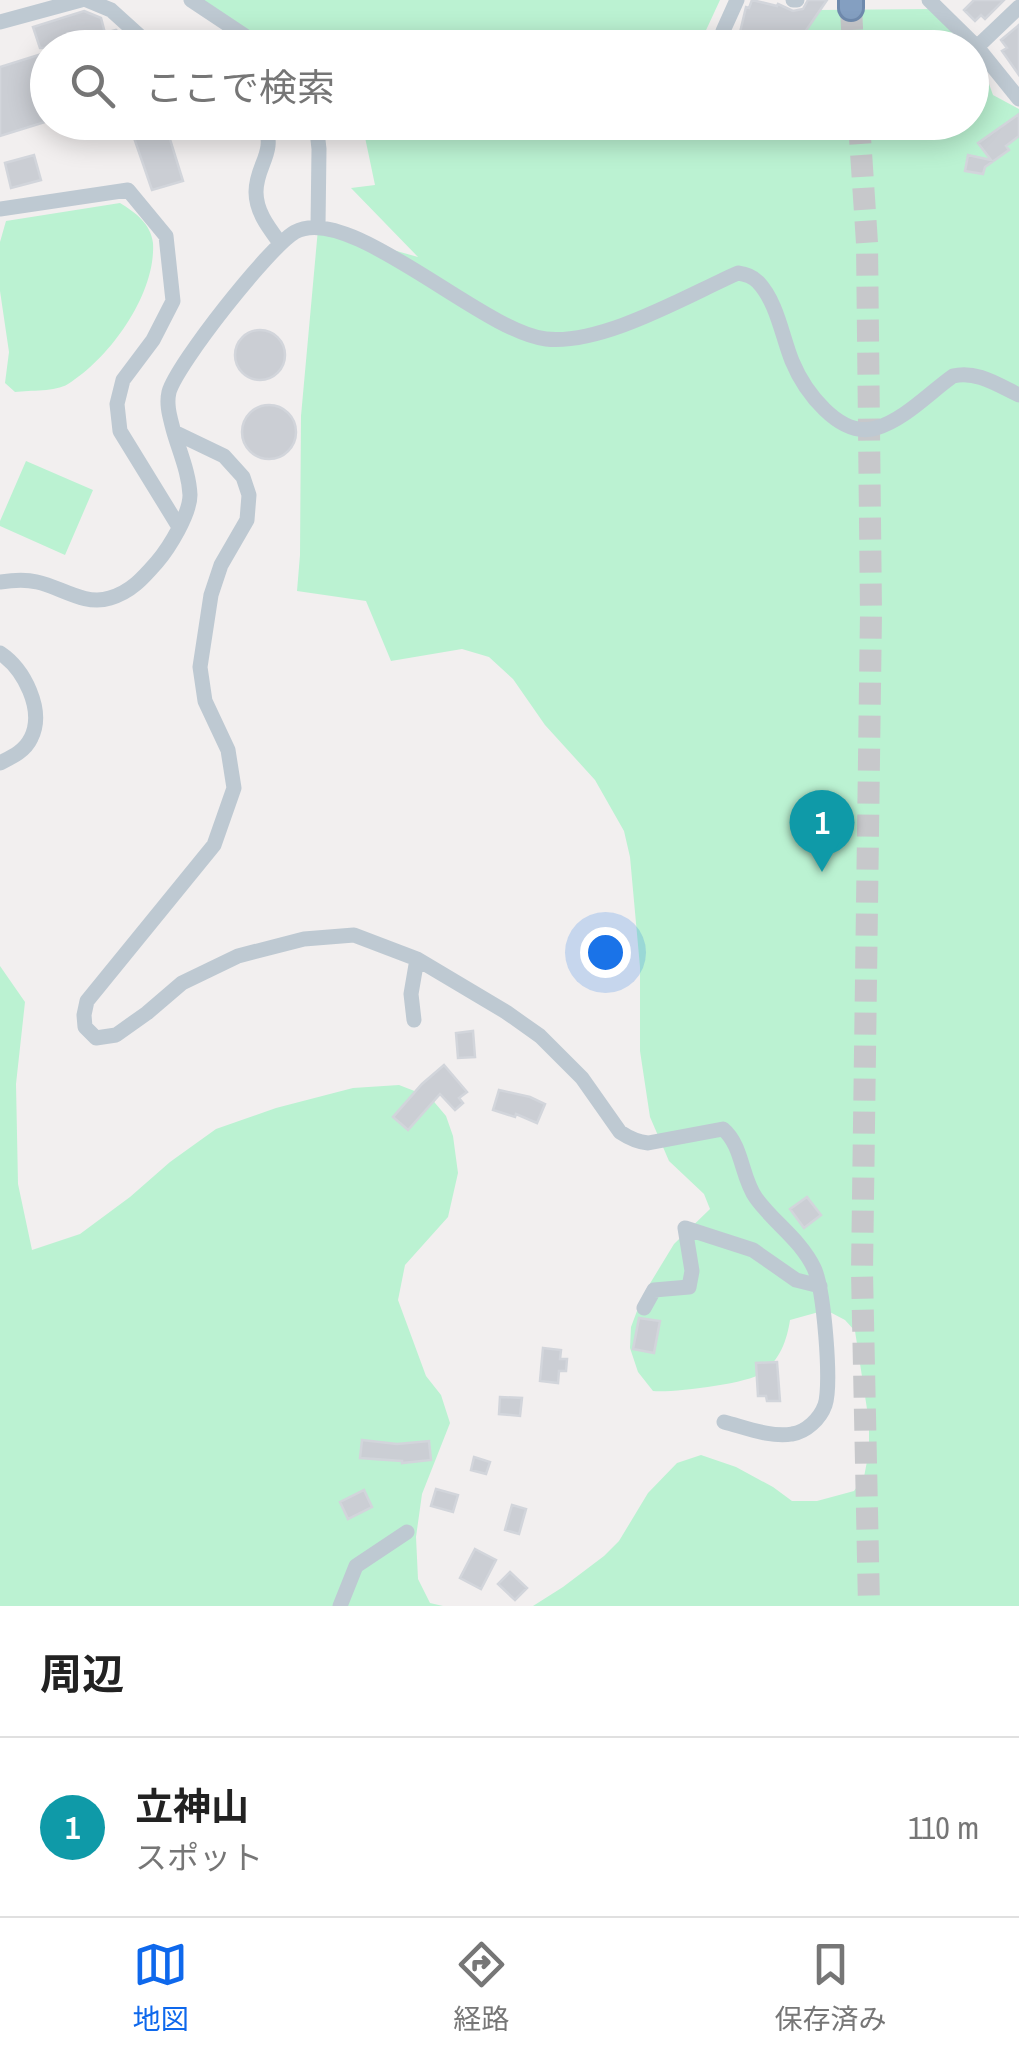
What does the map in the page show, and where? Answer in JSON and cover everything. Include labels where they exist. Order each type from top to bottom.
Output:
[{"type":"street","points":[[0,22],[84,0],[111,10],[133,30]]},
{"type":"street","points":[[190,0],[236,30]]},
{"type":"street","points":[[723,30],[737,0]]},
{"type":"street","points":[[929,0],[960,30]]},
{"type":"street","points":[[989,35],[1019,7]]},
{"type":"street","points":[[989,61],[1019,100]]},
{"type":"street","points":[[269,140],[256,192],[265,222],[280,242]]},
{"type":"street","points":[[318,140],[318,226]]},
{"type":"street","points":[[0,209],[128,190],[166,236],[173,301],[153,340],[122,380],[117,404],[120,431],[180,527]]},
{"type":"street","points":[[0,582],[41,582],[78,598],[104,600],[137,585],[165,553],[190,499],[186,469],[167,406],[176,374],[280,242],[298,230],[318,226],[352,235],[505,323],[542,338],[579,337],[624,325],[738,273],[747,274],[759,283],[768,298],[794,365],[814,398],[837,420],[866,430],[893,420],[953,376],[963,373],[1019,395]]},
{"type":"street","points":[[174,432],[224,456],[243,477],[249,495],[247,520],[221,566],[211,595],[200,667],[206,701],[228,750],[234,788],[214,845],[86,1002],[85,1028],[96,1038],[116,1035],[182,983],[238,956],[304,939],[354,935],[418,960],[540,1036],[582,1078],[620,1132],[627,1136],[648,1143],[713,1130],[728,1133],[756,1198],[798,1241],[815,1269],[826,1348],[826,1401],[804,1430],[788,1435],[724,1422]]},
{"type":"street","points":[[0,653],[11,660],[28,686],[35,721],[31,739],[16,755],[0,763]]},
{"type":"street","points":[[414,1020],[411,994],[418,960]]},
{"type":"street","points":[[644,1308],[654,1290],[689,1288],[692,1271],[685,1228],[753,1250],[796,1280],[820,1286]]},
{"type":"street","points":[[340,1606],[356,1566],[407,1532]]},
{"type":"green space","points":[[197,0],[720,0],[706,30],[242,30]]},
{"type":"green space","points":[[932,9],[956,30],[804,30],[819,10]]},
{"type":"green space","points":[[989,84],[993,95],[1019,109],[1019,1606],[533,1606],[604,1556],[619,1541],[648,1493],[677,1463],[701,1455],[736,1467],[792,1501],[817,1501],[854,1491],[864,1477],[869,1422],[855,1331],[845,1320],[826,1310],[790,1320],[774,1362],[754,1377],[692,1389],[653,1391],[638,1372],[630,1348],[631,1327],[643,1295],[674,1244],[710,1209],[704,1194],[669,1161],[650,1117],[640,1051],[640,967],[624,831],[595,780],[545,725],[513,679],[489,657],[462,649],[391,661],[366,601],[297,591],[301,416],[318,229],[418,257],[351,188],[375,185],[366,140],[989,140]]},
{"type":"green space","points":[[120,203],[146,224],[153,243],[147,283],[127,323],[99,358],[68,384],[50,390],[15,392],[5,383],[9,352],[0,291],[0,242],[6,221]]},
{"type":"green space","points":[[26,461],[93,490],[65,555],[0,526]]},
{"type":"green space","points":[[0,966],[25,1002],[16,1084],[18,1184],[32,1250],[80,1234],[216,1129],[276,1108],[353,1088],[399,1085],[430,1097],[446,1116],[458,1173],[448,1217],[405,1265],[398,1300],[426,1376],[441,1395],[450,1423],[422,1494],[416,1537],[418,1579],[430,1603],[443,1606],[0,1606]]},
{"type":"building","points":[[752,0],[793,11],[803,9],[808,0],[827,0],[806,30],[741,30],[746,7]]},
{"type":"building","points":[[974,0],[1004,0],[985,19],[981,15],[975,21],[964,10]]},
{"type":"building","points":[[84,11],[101,18],[104,30],[34,30],[33,27]]},
{"type":"building","points":[[1019,25],[1019,75],[1002,51],[1007,48],[1001,40]]},
{"type":"building","points":[[30,58],[30,127],[0,136],[0,67]]},
{"type":"building","points":[[1019,114],[1019,136],[1006,146],[1009,150],[985,167],[983,174],[965,171],[968,155],[991,160],[978,143],[989,140],[989,135]]},
{"type":"building","points":[[135,140],[170,140],[183,181],[152,190]]},
{"type":"building","points":[[34,155],[41,180],[11,188],[5,163]]},
{"type":"building","points":[[250,331],[270,331],[284,345],[284,365],[270,379],[250,379],[236,365],[236,345]]},
{"type":"building","points":[[269,405],[288,413],[296,432],[288,451],[269,459],[250,451],[242,432],[250,413]]},
{"type":"building","points":[[473,1031],[475,1057],[458,1058],[456,1033]]},
{"type":"building","points":[[444,1065],[467,1092],[459,1098],[463,1103],[455,1110],[440,1094],[408,1130],[393,1117]]},
{"type":"building","points":[[499,1090],[545,1104],[537,1123],[493,1110]]},
{"type":"building","points":[[807,1197],[821,1215],[804,1228],[790,1209]]},
{"type":"building","points":[[639,1318],[660,1321],[654,1353],[633,1349]]},
{"type":"building","points":[[543,1348],[561,1350],[560,1359],[567,1359],[566,1371],[559,1371],[558,1383],[540,1381]]},
{"type":"building","points":[[777,1362],[780,1401],[767,1401],[766,1396],[758,1396],[756,1363]]},
{"type":"building","points":[[500,1397],[522,1398],[520,1416],[499,1414]]},
{"type":"building","points":[[362,1440],[397,1444],[429,1441],[431,1460],[402,1463],[360,1458]]},
{"type":"building","points":[[474,1457],[490,1462],[486,1474],[471,1470]]},
{"type":"building","points":[[436,1489],[458,1495],[453,1512],[431,1506]]},
{"type":"building","points":[[364,1490],[372,1507],[348,1519],[340,1502]]},
{"type":"building","points":[[512,1505],[526,1509],[519,1534],[505,1530]]},
{"type":"building","points":[[475,1549],[496,1560],[481,1589],[460,1578]]},
{"type":"building","points":[[510,1572],[527,1588],[515,1600],[498,1584]]},
{"type":"tunnel","points":[[851,8],[852,30]]},
{"type":"tunnel","points":[[860,140],[867,243],[871,613],[862,1272],[869,1606]]},
{"type":"place","name":"立神山","points":[[822,872]]}]
